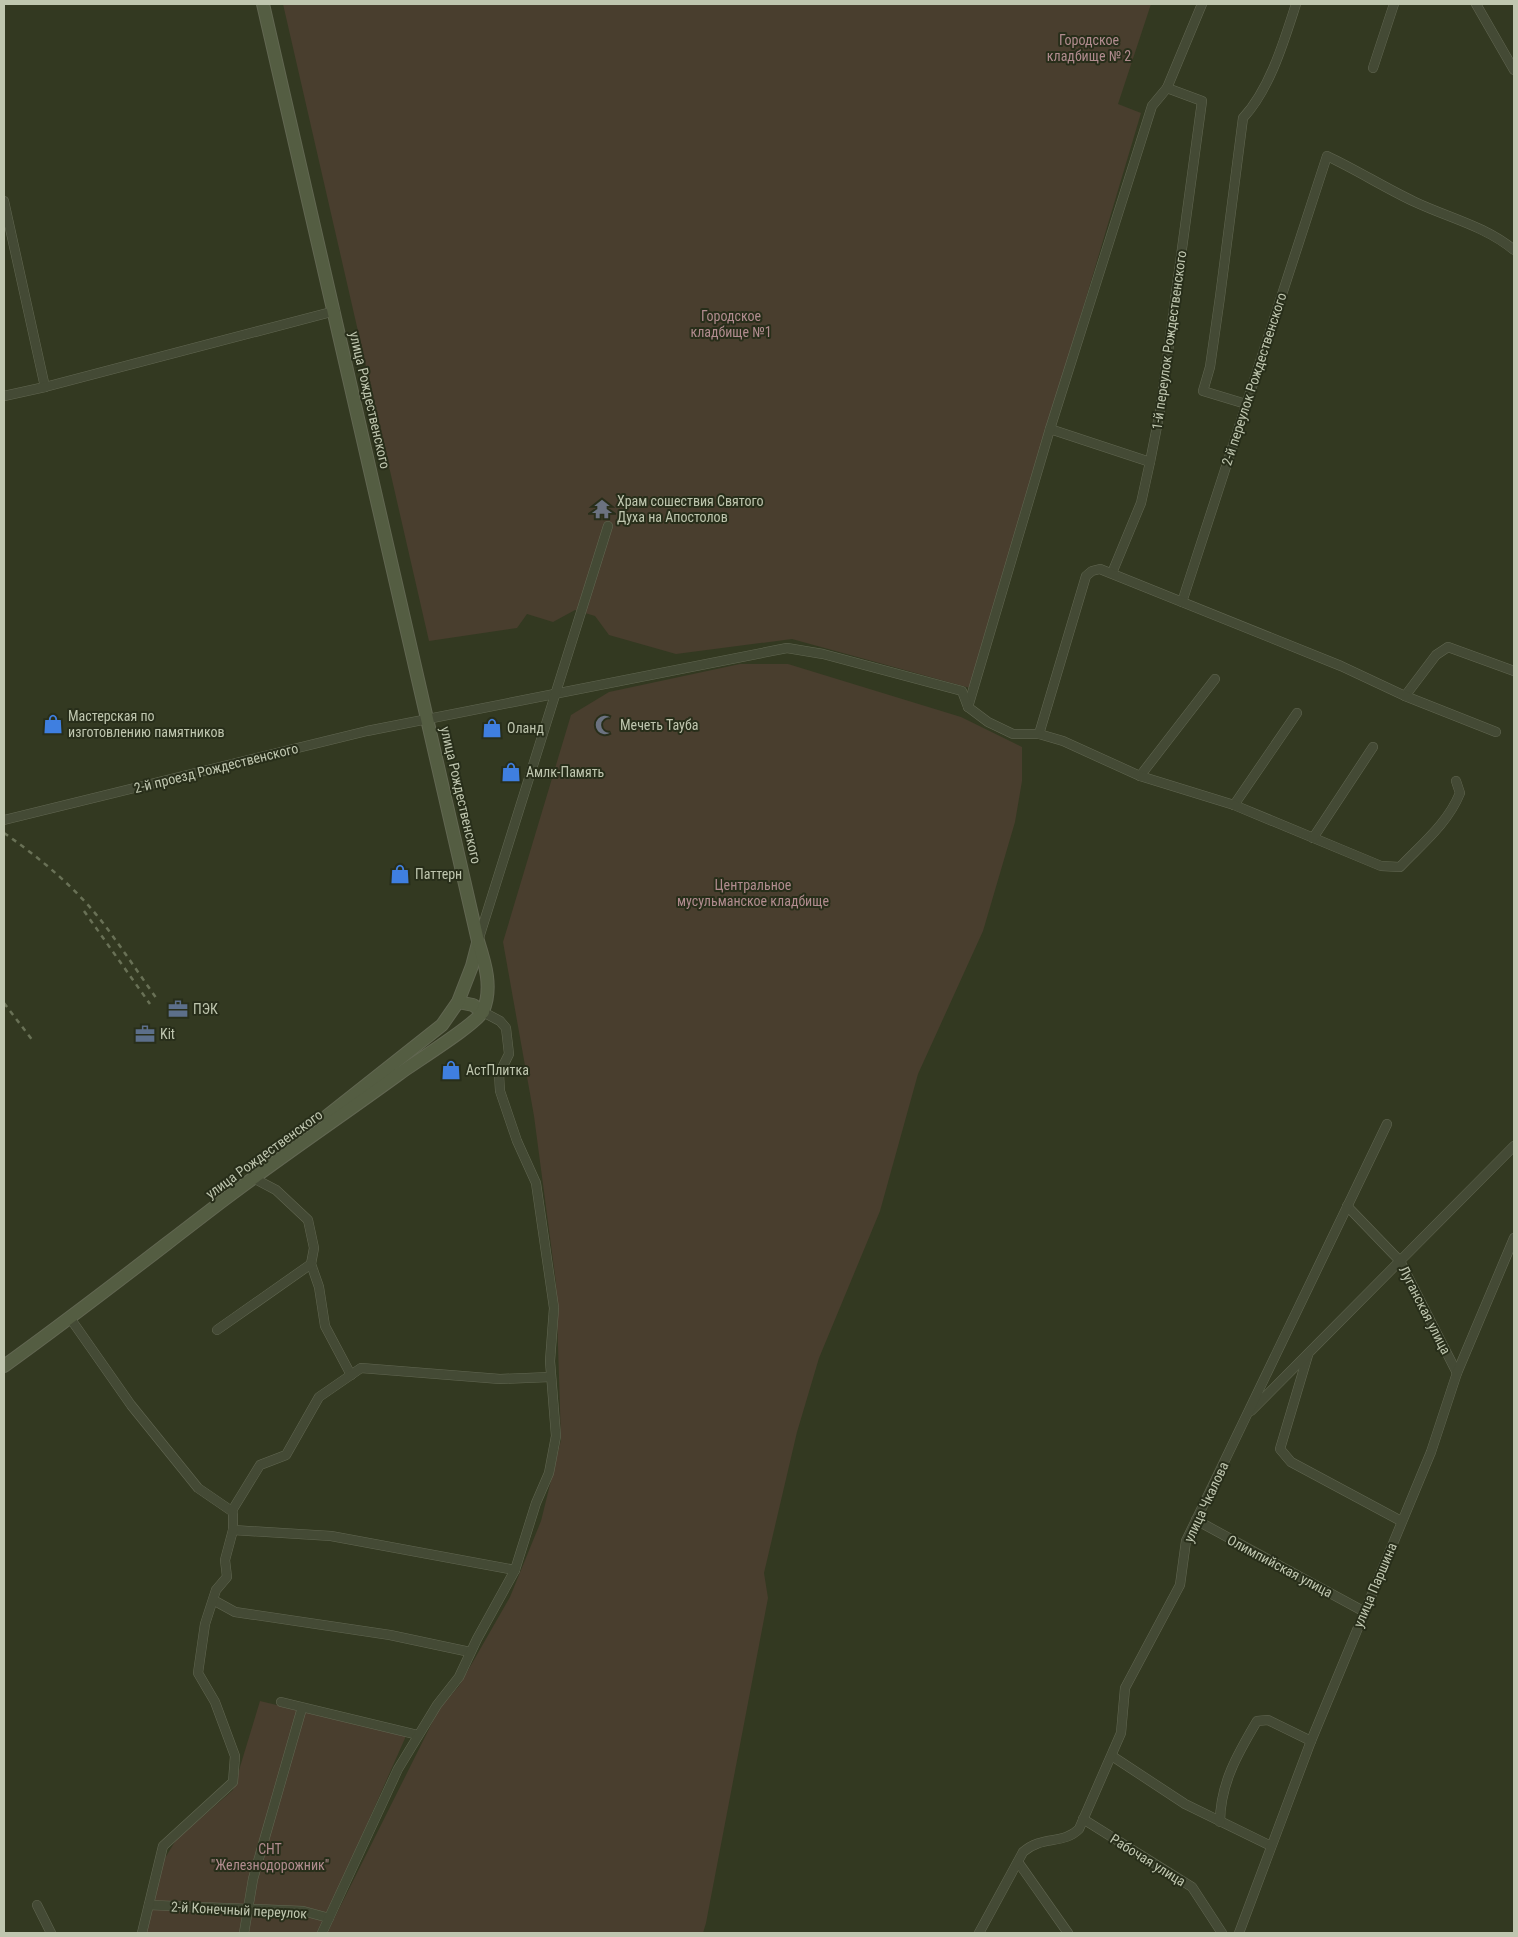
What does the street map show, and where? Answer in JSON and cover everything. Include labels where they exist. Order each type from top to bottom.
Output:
[{"type":"main road","name":"улица Рождественского","points":[[4,1366],[70,1318],[222,1201],[429,1052],[469,1026],[483,1012],[488,992],[487,969],[478,941],[429,720],[263,4]]},
{"type":"main road","points":[[469,1026],[453,1020],[472,966],[478,941]]},
{"type":"main road","points":[[222,1201],[438,1028],[456,1008],[473,1005],[483,1012]]},
{"type":"street","points":[[1202,4],[1168,88],[1152,106],[1050,429],[968,707],[988,722],[1013,734],[1040,734],[1063,741],[1140,776],[1234,805],[1381,866],[1400,867],[1444,822],[1455,806],[1460,793],[1456,781]]},
{"type":"street","points":[[1246,404],[1203,391],[1210,367],[1218,314],[1243,118],[1258,102],[1284,41],[1296,4]]},
{"type":"street","points":[[1373,68],[1394,4]]},
{"type":"street","points":[[1476,4],[1514,70]]},
{"type":"street","name":"1-й переулок Рождественского","points":[[1112,573],[1141,503],[1160,411],[1202,101],[1168,88]]},
{"type":"street","name":"2-й переулок Рождественского","points":[[1182,602],[1327,156],[1415,202],[1476,226],[1504,241],[1514,250]]},
{"type":"street","points":[[4,202],[45,387]]},
{"type":"street","points":[[4,396],[335,311]]},
{"type":"street","points":[[1050,429],[1150,462]]},
{"type":"street","points":[[478,941],[557,694],[608,526]]},
{"type":"street","points":[[1040,734],[1086,576],[1092,570],[1100,569],[1341,666],[1405,696],[1496,732]]},
{"type":"street","points":[[1405,696],[1436,655],[1448,647],[1514,671]]},
{"type":"street","name":"2-й проезд Рождественского","points":[[4,820],[367,731],[787,648],[823,654],[962,691],[968,707]]},
{"type":"street","points":[[1140,776],[1215,679]]},
{"type":"street","points":[[1234,805],[1297,713]]},
{"type":"street","points":[[1313,838],[1373,747]]},
{"type":"street","points":[[322,1933],[398,1769],[437,1704],[459,1677],[470,1652],[514,1570],[551,1464],[556,1436],[550,1377],[554,1308],[536,1183],[517,1141],[500,1091],[499,1074],[509,1054],[506,1028],[500,1021],[483,1012]]},
{"type":"street","name":"улица Чкалова","points":[[979,1933],[1023,1852],[1033,1843],[1072,1836],[1079,1829],[1121,1733],[1125,1688],[1180,1585],[1186,1541],[1387,1124]]},
{"type":"street","points":[[1246,1416],[1514,1146]]},
{"type":"street","points":[[255,1178],[276,1190],[308,1220],[314,1248],[311,1264],[319,1287],[325,1326],[351,1375]]},
{"type":"street","name":"Луганская улица","points":[[1348,1206],[1400,1261],[1457,1373]]},
{"type":"street","name":"улица Паршина","points":[[1239,1933],[1311,1741],[1363,1611],[1443,1421],[1457,1373],[1514,1238]]},
{"type":"street","points":[[217,1330],[311,1264]]},
{"type":"street","points":[[70,1318],[131,1405],[198,1488],[233,1512]]},
{"type":"street","points":[[1308,1354],[1280,1449],[1291,1462],[1402,1520]]},
{"type":"street","points":[[142,1933],[163,1846],[233,1782],[235,1756],[216,1702],[198,1673],[205,1624],[216,1590],[227,1577],[224,1560],[233,1530],[233,1509],[260,1465],[286,1455],[319,1396],[361,1368],[500,1379],[550,1377]]},
{"type":"street","name":"Олимпийская улица","points":[[1196,1520],[1363,1611]]},
{"type":"street","points":[[233,1530],[331,1536],[514,1570]]},
{"type":"street","points":[[214,1601],[235,1612],[390,1635],[470,1652]]},
{"type":"street","points":[[281,1702],[418,1735]]},
{"type":"street","points":[[244,1933],[246,1910],[253,1880],[302,1708]]},
{"type":"street","points":[[1220,1822],[1220,1802],[1229,1772],[1257,1721],[1268,1720],[1311,1741]]},
{"type":"street","points":[[1112,1756],[1185,1804],[1271,1846]]},
{"type":"street","name":"Рабочая улица","points":[[1083,1819],[1192,1887],[1222,1933]]},
{"type":"street","points":[[1018,1862],[1068,1933]]},
{"type":"street","points":[[37,1905],[51,1933]]},
{"type":"street","name":"2-й Конечный переулок","points":[[149,1905],[303,1911],[329,1918]]},
{"type":"green space","name":"Городское кладбище №1","points":[[283,4],[1151,4],[1118,104],[1141,113],[970,688],[792,639],[676,654],[609,635],[595,616],[575,610],[553,622],[527,614],[517,628],[429,641]]},
{"type":"green space","name":"Центральное мусульманское кладбище","points":[[740,664],[788,664],[961,717],[1022,747],[1022,781],[1015,822],[983,931],[918,1074],[880,1211],[819,1358],[797,1432],[764,1573],[768,1598],[703,1933],[327,1933],[439,1709],[459,1686],[510,1597],[541,1521],[561,1440],[556,1283],[534,1116],[503,942],[571,715],[609,692]]},
{"type":"green space","name":"СНТ \"Железнодорожник\"","points":[[260,1701],[406,1736],[319,1933],[145,1933],[165,1858],[176,1840],[233,1790]]},
{"type":"railway","points":[[4,833],[44,863],[81,898],[103,923],[157,999]]},
{"type":"railway","points":[[84,911],[150,1004]]},
{"type":"railway","points":[[4,1003],[33,1041]]},
{"type":"place","name":"Храм сошествия Святого Духа на Апостолов","points":[[602,509]]},
{"type":"place","name":"Мастерская по изготовлению памятников","points":[[53,724]]},
{"type":"place","name":"Мечеть Тауба","points":[[605,725]]},
{"type":"place","name":"Оланд","points":[[492,728]]},
{"type":"place","name":"Амлк-Память","points":[[511,772]]},
{"type":"place","name":"Паттерн","points":[[400,874]]},
{"type":"place","name":"ПЭК","points":[[178,1009]]},
{"type":"place","name":"Kit","points":[[145,1034]]},
{"type":"place","name":"АстПлитка","points":[[451,1070]]},
{"type":"park label","name":"Городское кладбище № 2","points":[[1089,48]]}]
